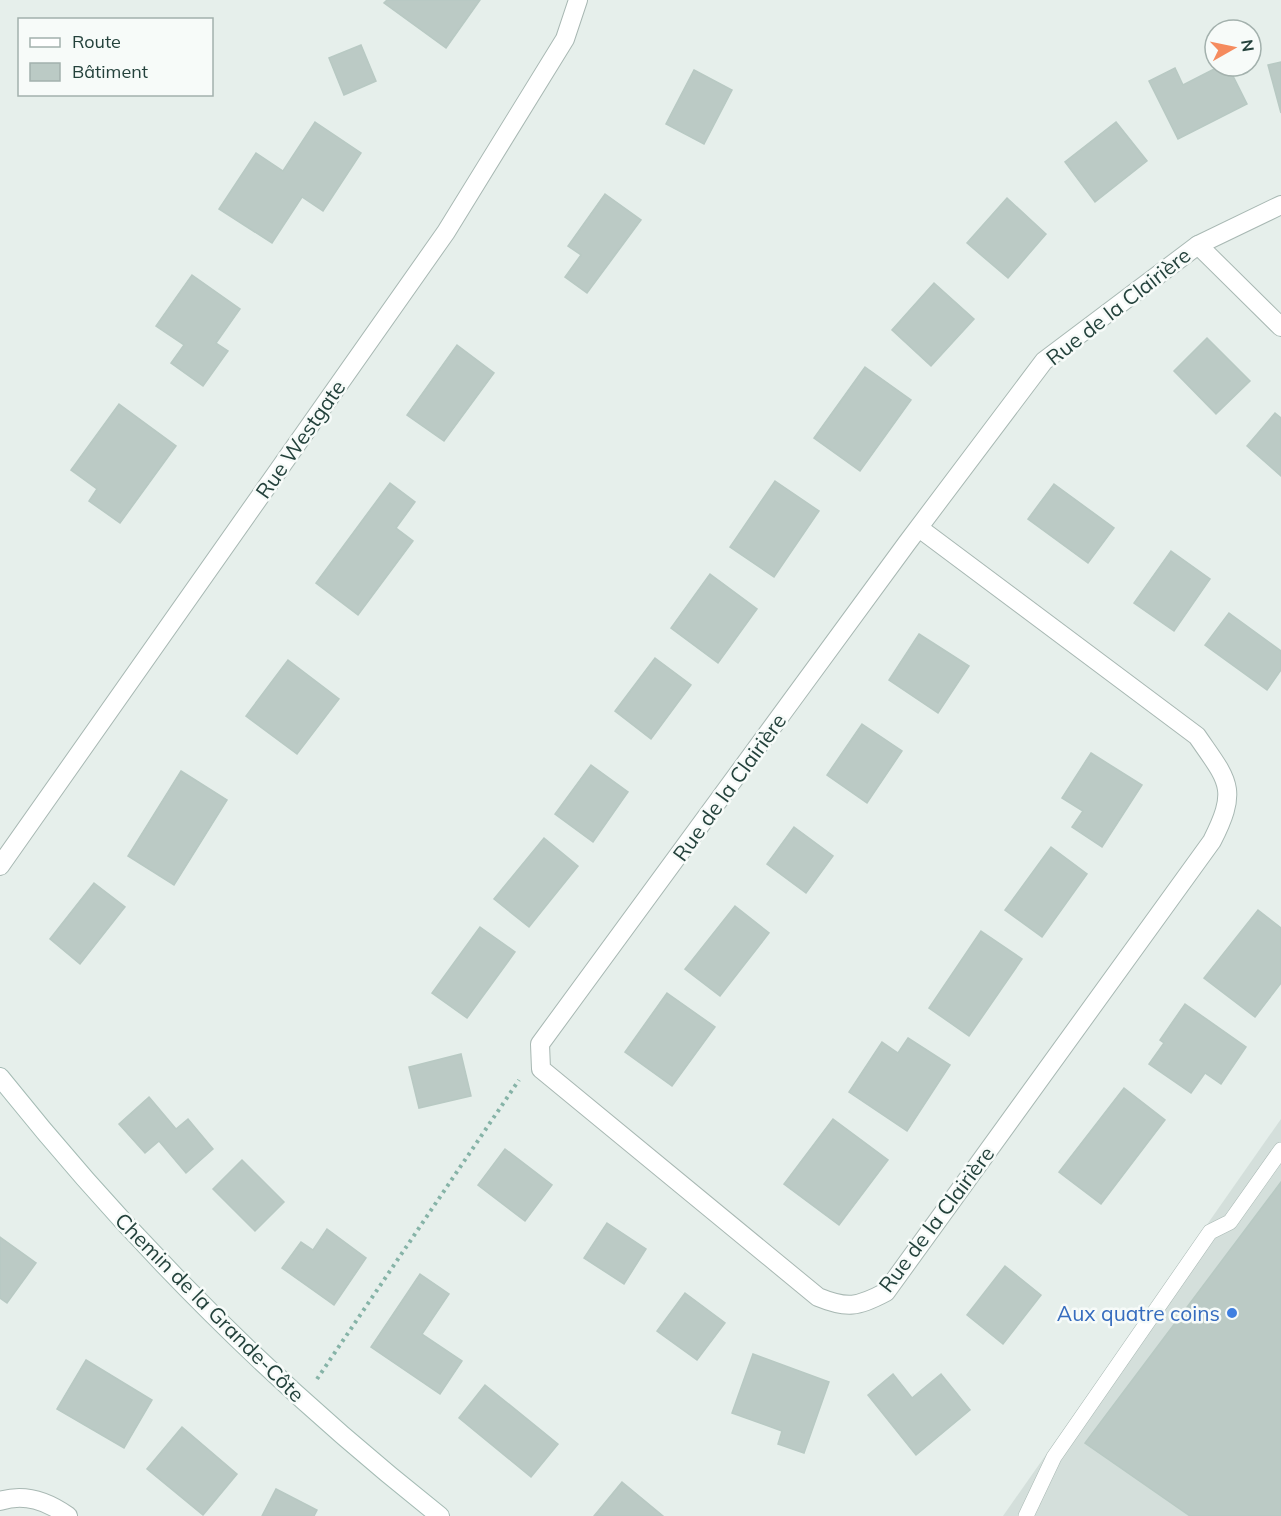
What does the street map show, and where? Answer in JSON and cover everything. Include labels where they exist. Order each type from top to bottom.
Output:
[{"type":"street","name":"Rue Westgate","points":[[0,866],[446,232],[565,39],[578,0]]},
{"type":"street","name":"Rue de la Clairière","points":[[919,528],[1197,736],[1226,779],[1227,812],[1212,841],[886,1292],[862,1304],[840,1306],[818,1298],[541,1069],[540,1044],[919,528],[1044,361],[1198,245],[1281,206]]},
{"type":"street","points":[[1198,245],[1281,327]]},
{"type":"street","name":"Chemin de la Grande-Côte","points":[[0,1077],[68,1162],[187,1287],[330,1424],[440,1516]]},
{"type":"street","points":[[0,1501],[22,1497],[34,1499],[68,1516]]},
{"type":"lane","points":[[1026,1516],[1054,1457],[1203,1242],[1210,1232],[1230,1222],[1281,1150]]},
{"type":"path","points":[[315,1382],[521,1076],[541,1069]]},
{"type":"shaded area","name":"Aux quatre coins","points":[[1281,1119],[1281,1516],[1003,1516]]},
{"type":"building","points":[[387,0],[480,0],[446,48],[384,3]]},
{"type":"building","points":[[361,45],[376,81],[344,95],[329,58]]},
{"type":"building","points":[[1281,62],[1281,113],[1268,65]]},
{"type":"building","points":[[1175,68],[1183,85],[1203,75],[1203,78],[1234,78],[1247,104],[1178,139],[1149,81]]},
{"type":"building","points":[[694,70],[732,90],[704,144],[666,124]]},
{"type":"building","points":[[315,122],[361,153],[323,211],[302,197],[272,243],[219,209],[256,153],[283,171]]},
{"type":"building","points":[[1116,122],[1147,161],[1095,202],[1065,162]]},
{"type":"building","points":[[605,194],[641,220],[587,293],[565,277],[581,255],[568,246]]},
{"type":"building","points":[[1007,198],[1046,234],[1008,278],[967,243]]},
{"type":"building","points":[[192,275],[240,309],[216,343],[228,351],[203,386],[171,363],[184,345],[156,326]]},
{"type":"building","points":[[934,283],[974,319],[931,366],[892,330]]},
{"type":"building","points":[[1207,338],[1250,381],[1216,414],[1174,371]]},
{"type":"building","points":[[457,345],[494,373],[444,441],[407,415]]},
{"type":"building","points":[[865,367],[911,400],[860,471],[814,438]]},
{"type":"building","points":[[119,404],[176,446],[120,523],[89,501],[97,489],[71,470]]},
{"type":"building","points":[[1275,413],[1281,418],[1281,476],[1247,446]]},
{"type":"building","points":[[775,481],[819,511],[774,577],[730,547]]},
{"type":"building","points":[[390,483],[415,502],[396,528],[413,541],[358,615],[316,583]]},
{"type":"building","points":[[1054,484],[1114,528],[1088,563],[1028,519]]},
{"type":"building","points":[[1171,551],[1210,579],[1174,631],[1134,603]]},
{"type":"building","points":[[710,574],[757,609],[718,663],[671,628]]},
{"type":"building","points":[[1229,613],[1281,651],[1281,670],[1267,690],[1205,645]]},
{"type":"building","points":[[919,634],[969,666],[938,713],[889,680]]},
{"type":"building","points":[[655,658],[691,685],[651,739],[615,711]]},
{"type":"building","points":[[288,660],[339,699],[297,754],[246,716]]},
{"type":"building","points":[[862,724],[902,751],[867,803],[827,775]]},
{"type":"building","points":[[1091,753],[1142,785],[1102,847],[1072,827],[1083,811],[1062,798]]},
{"type":"building","points":[[591,765],[628,792],[593,842],[555,814]]},
{"type":"building","points":[[181,771],[227,800],[174,885],[128,856]]},
{"type":"building","points":[[794,827],[833,856],[806,893],[767,864]]},
{"type":"building","points":[[544,838],[578,866],[529,927],[494,899]]},
{"type":"building","points":[[1051,847],[1087,874],[1042,937],[1005,910]]},
{"type":"building","points":[[94,883],[125,907],[80,964],[50,939]]},
{"type":"building","points":[[735,906],[769,933],[720,996],[685,969]]},
{"type":"building","points":[[1258,910],[1281,928],[1281,983],[1255,1017],[1204,978]]},
{"type":"building","points":[[480,927],[515,952],[467,1018],[432,993]]},
{"type":"building","points":[[981,931],[1022,959],[969,1036],[929,1008]]},
{"type":"building","points":[[667,993],[715,1027],[672,1086],[625,1052]]},
{"type":"building","points":[[1185,1004],[1246,1047],[1221,1084],[1205,1073],[1191,1093],[1149,1064],[1164,1043],[1160,1040]]},
{"type":"building","points":[[908,1038],[950,1065],[907,1131],[849,1092],[882,1042],[898,1053]]},
{"type":"building","points":[[461,1054],[471,1096],[419,1108],[409,1067]]},
{"type":"building","points":[[1124,1088],[1165,1120],[1101,1204],[1059,1172]]},
{"type":"building","points":[[149,1097],[176,1129],[188,1119],[213,1149],[186,1173],[159,1141],[145,1153],[119,1124]]},
{"type":"building","points":[[833,1119],[888,1160],[839,1225],[784,1184]]},
{"type":"building","points":[[505,1149],[552,1185],[525,1221],[478,1185]]},
{"type":"building","points":[[242,1160],[284,1202],[255,1231],[213,1189]]},
{"type":"building","name":"Aux quatre coins","points":[[1281,1182],[1281,1516],[1190,1516],[1085,1443]]},
{"type":"building","points":[[607,1223],[646,1249],[624,1284],[584,1258]]},
{"type":"building","points":[[327,1229],[366,1258],[334,1305],[282,1268],[301,1242],[313,1250]]},
{"type":"building","points":[[0,1237],[36,1263],[7,1303],[0,1298]]},
{"type":"building","points":[[1005,1266],[1041,1295],[1003,1344],[967,1315]]},
{"type":"building","points":[[420,1274],[449,1294],[422,1334],[462,1361],[440,1394],[371,1347]]},
{"type":"building","points":[[685,1293],[725,1323],[697,1360],[657,1331]]},
{"type":"building","points":[[753,1354],[829,1382],[804,1453],[778,1444],[782,1431],[732,1413]]},
{"type":"building","points":[[86,1360],[152,1400],[124,1448],[57,1409]]},
{"type":"building","points":[[893,1374],[912,1398],[941,1374],[970,1410],[916,1455],[868,1395]]},
{"type":"building","points":[[485,1385],[558,1444],[531,1477],[459,1418]]},
{"type":"building","points":[[182,1427],[237,1474],[203,1515],[147,1469]]},
{"type":"building","points":[[622,1482],[663,1516],[594,1516]]},
{"type":"building","points":[[276,1489],[317,1510],[314,1516],[262,1516]]},
{"type":"place","name":"Aux quatre coins","points":[[1232,1313]]}]
